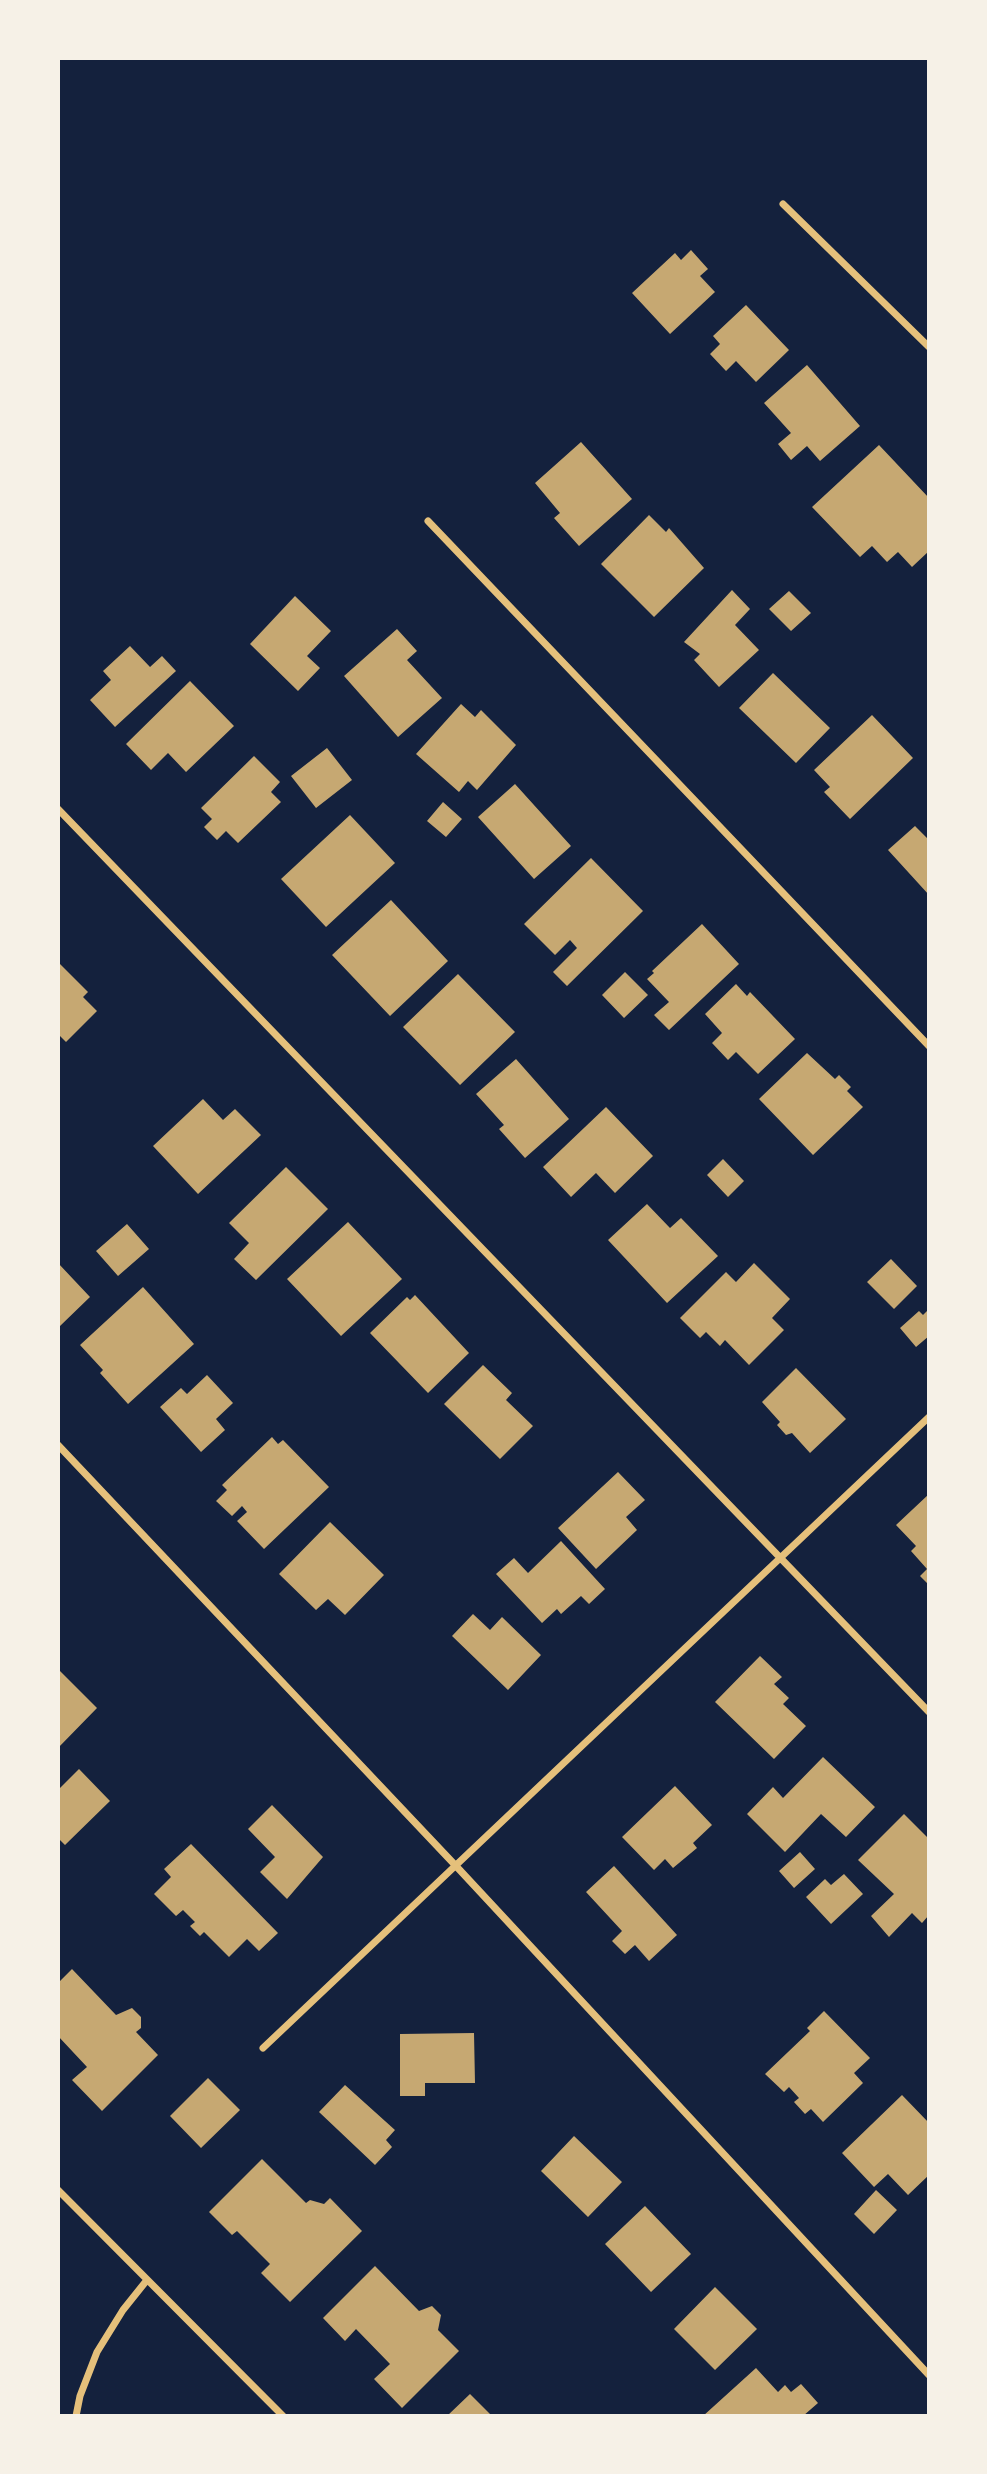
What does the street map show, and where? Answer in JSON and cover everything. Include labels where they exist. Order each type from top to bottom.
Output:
[{"type":"street","points":[[783,204],[929,347]]},
{"type":"street","points":[[428,521],[929,1046]]},
{"type":"street","points":[[58,809],[929,1712]]},
{"type":"street","points":[[263,2048],[929,1417]]},
{"type":"street","points":[[58,1445],[456,1866],[929,2375]]},
{"type":"street","points":[[58,2190],[283,2416]]},
{"type":"street","points":[[76,2416],[80,2396],[97,2351],[123,2310],[147,2280]]},
{"type":"building","points":[[691,250],[708,269],[700,276],[715,292],[670,334],[632,293],[675,253],[681,260]]},
{"type":"building","points":[[746,305],[789,350],[756,382],[736,361],[726,371],[710,354],[720,344],[713,336]]},
{"type":"building","points":[[807,365],[860,426],[820,461],[807,446],[791,460],[778,444],[791,433],[764,403]]},
{"type":"building","points":[[581,442],[632,499],[579,546],[554,518],[560,513],[535,483]]},
{"type":"building","points":[[879,445],[929,498],[929,551],[912,567],[898,552],[887,562],[872,546],[860,557],[812,507]]},
{"type":"building","points":[[649,515],[666,532],[669,528],[704,568],[654,617],[601,564]]},
{"type":"building","points":[[732,590],[750,609],[735,625],[759,650],[719,687],[694,660],[700,654],[684,642]]},
{"type":"building","points":[[789,591],[811,613],[791,631],[769,609]]},
{"type":"building","points":[[295,596],[331,631],[307,656],[320,668],[298,691],[250,644]]},
{"type":"building","points":[[397,629],[417,651],[407,660],[442,698],[398,737],[344,676]]},
{"type":"building","points":[[130,646],[150,667],[162,656],[176,671],[115,727],[90,700],[111,680],[103,671]]},
{"type":"building","points":[[773,673],[830,728],[796,763],[739,708]]},
{"type":"building","points":[[190,681],[234,726],[186,772],[168,753],[151,770],[126,744]]},
{"type":"building","points":[[461,704],[475,717],[481,710],[516,745],[477,790],[468,781],[459,792],[416,754]]},
{"type":"building","points":[[872,715],[913,758],[850,819],[824,792],[830,787],[814,770]]},
{"type":"building","points":[[327,748],[352,780],[316,808],[291,776]]},
{"type":"building","points":[[254,756],[280,782],[271,792],[281,802],[238,843],[226,831],[217,840],[204,827],[212,819],[201,808]]},
{"type":"building","points":[[515,784],[571,846],[534,879],[478,817]]},
{"type":"building","points":[[443,802],[462,819],[446,837],[427,821]]},
{"type":"building","points":[[350,815],[395,863],[326,927],[281,879]]},
{"type":"building","points":[[915,826],[929,840],[929,895],[888,850]]},
{"type":"building","points":[[591,858],[643,911],[567,986],[553,972],[577,948],[570,940],[555,955],[524,924]]},
{"type":"building","points":[[391,900],[448,961],[390,1016],[332,955]]},
{"type":"building","points":[[702,924],[739,964],[669,1030],[654,1015],[669,1002],[647,979],[654,973],[652,971]]},
{"type":"building","points":[[58,962],[88,992],[83,997],[97,1011],[66,1042],[58,1034]]},
{"type":"building","points":[[625,972],[648,995],[624,1018],[602,995]]},
{"type":"building","points":[[458,974],[515,1032],[460,1085],[403,1027]]},
{"type":"building","points":[[736,984],[747,996],[750,992],[795,1039],[758,1074],[736,1052],[728,1060],[712,1043],[722,1033],[705,1014]]},
{"type":"building","points":[[807,1053],[835,1079],[839,1075],[851,1087],[847,1091],[863,1107],[813,1155],[759,1099]]},
{"type":"building","points":[[516,1059],[569,1119],[525,1158],[499,1129],[504,1125],[476,1094]]},
{"type":"building","points":[[203,1099],[223,1120],[235,1109],[261,1135],[198,1194],[153,1146]]},
{"type":"building","points":[[606,1107],[653,1156],[615,1193],[596,1173],[571,1197],[543,1167]]},
{"type":"building","points":[[723,1159],[744,1181],[728,1197],[707,1175]]},
{"type":"building","points":[[286,1167],[328,1209],[256,1280],[234,1259],[249,1243],[229,1223]]},
{"type":"building","points":[[647,1204],[670,1228],[681,1218],[718,1256],[667,1303],[608,1240]]},
{"type":"building","points":[[348,1222],[402,1279],[341,1336],[287,1279]]},
{"type":"building","points":[[127,1224],[149,1249],[118,1276],[96,1251]]},
{"type":"building","points":[[891,1259],[917,1286],[894,1309],[867,1282]]},
{"type":"building","points":[[58,1263],[90,1297],[60,1326],[58,1324]]},
{"type":"building","points":[[754,1263],[790,1299],[772,1318],[784,1330],[749,1365],[725,1340],[720,1346],[706,1332],[700,1338],[680,1318],[726,1272],[736,1282]]},
{"type":"building","points":[[143,1287],[194,1344],[128,1404],[100,1373],[103,1370],[80,1345]]},
{"type":"building","points":[[415,1295],[469,1353],[428,1393],[370,1333],[407,1297],[410,1300]]},
{"type":"building","points":[[919,1311],[923,1315],[927,1311],[929,1316],[929,1336],[916,1347],[900,1328]]},
{"type":"building","points":[[483,1365],[512,1393],[506,1400],[533,1426],[500,1459],[444,1404]]},
{"type":"building","points":[[796,1368],[846,1419],[810,1453],[792,1433],[786,1435],[777,1425],[780,1422],[762,1402]]},
{"type":"building","points":[[207,1375],[233,1403],[216,1419],[225,1430],[201,1452],[160,1407],[181,1388],[187,1394]]},
{"type":"building","points":[[272,1437],[278,1444],[283,1440],[329,1487],[264,1549],[237,1521],[247,1512],[242,1506],[232,1516],[216,1501],[227,1490],[222,1485]]},
{"type":"building","points":[[618,1472],[645,1500],[626,1517],[637,1530],[596,1569],[558,1528]]},
{"type":"building","points":[[929,1494],[929,1585],[920,1576],[927,1569],[911,1551],[916,1546],[896,1525]]},
{"type":"building","points":[[330,1522],[384,1575],[345,1615],[328,1599],[316,1610],[279,1574]]},
{"type":"building","points":[[561,1541],[605,1589],[589,1604],[581,1596],[561,1614],[557,1609],[542,1623],[496,1574],[514,1558],[528,1573]]},
{"type":"building","points":[[473,1614],[490,1630],[502,1617],[541,1655],[508,1690],[452,1636]]},
{"type":"building","points":[[760,1656],[782,1677],[774,1684],[789,1698],[783,1704],[806,1726],[774,1759],[715,1702]]},
{"type":"building","points":[[58,1669],[97,1708],[58,1748]]},
{"type":"building","points":[[823,1757],[875,1807],[846,1837],[821,1814],[785,1852],[747,1814],[773,1787],[783,1798]]},
{"type":"building","points":[[79,1769],[110,1801],[65,1845],[58,1838],[58,1790]]},
{"type":"building","points":[[675,1786],[712,1825],[693,1843],[697,1848],[673,1868],[665,1859],[654,1870],[622,1837]]},
{"type":"building","points":[[272,1805],[323,1857],[287,1899],[260,1872],[275,1857],[248,1829]]},
{"type":"building","points":[[904,1814],[929,1839],[929,1915],[922,1923],[912,1913],[889,1937],[871,1916],[894,1894],[858,1860]]},
{"type":"building","points":[[191,1844],[278,1933],[259,1951],[247,1939],[229,1957],[204,1932],[200,1936],[190,1926],[195,1922],[183,1910],[176,1916],[154,1894],[171,1877],[164,1869]]},
{"type":"building","points":[[800,1852],[815,1869],[794,1888],[779,1871]]},
{"type":"building","points":[[614,1866],[677,1935],[649,1961],[635,1945],[625,1954],[612,1941],[622,1931],[586,1892]]},
{"type":"building","points":[[844,1874],[863,1894],[831,1924],[806,1897],[825,1879],[831,1885]]},
{"type":"building","points":[[72,1969],[116,2015],[132,2008],[141,2017],[141,2028],[136,2032],[158,2055],[102,2111],[72,2080],[87,2067],[58,2036],[58,1983]]},
{"type":"building","points":[[824,2011],[870,2058],[854,2073],[863,2083],[823,2122],[811,2109],[805,2114],[794,2102],[799,2098],[789,2087],[784,2092],[765,2074],[810,2031],[807,2028]]},
{"type":"building","points":[[474,2033],[475,2083],[425,2083],[425,2096],[400,2096],[400,2034]]},
{"type":"building","points":[[208,2078],[240,2110],[201,2148],[170,2116]]},
{"type":"building","points":[[345,2085],[395,2130],[386,2140],[392,2147],[375,2165],[319,2112]]},
{"type":"building","points":[[902,2095],[929,2123],[929,2175],[908,2195],[888,2174],[874,2187],[842,2153]]},
{"type":"building","points":[[574,2136],[622,2182],[588,2217],[541,2171]]},
{"type":"building","points":[[262,2159],[306,2203],[310,2200],[324,2204],[330,2198],[362,2231],[290,2302],[261,2273],[270,2264],[237,2231],[232,2235],[209,2212]]},
{"type":"building","points":[[876,2190],[897,2210],[874,2234],[854,2214]]},
{"type":"building","points":[[645,2206],[691,2254],[651,2292],[605,2244]]},
{"type":"building","points":[[375,2266],[419,2311],[432,2306],[441,2315],[438,2330],[459,2351],[402,2408],[374,2379],[390,2364],[356,2329],[345,2341],[323,2318]]},
{"type":"building","points":[[715,2287],[757,2329],[715,2370],[674,2329]]},
{"type":"building","points":[[756,2368],[778,2392],[785,2385],[791,2392],[801,2384],[818,2403],[803,2416],[703,2416]]},
{"type":"building","points":[[470,2394],[492,2416],[447,2416]]}]
